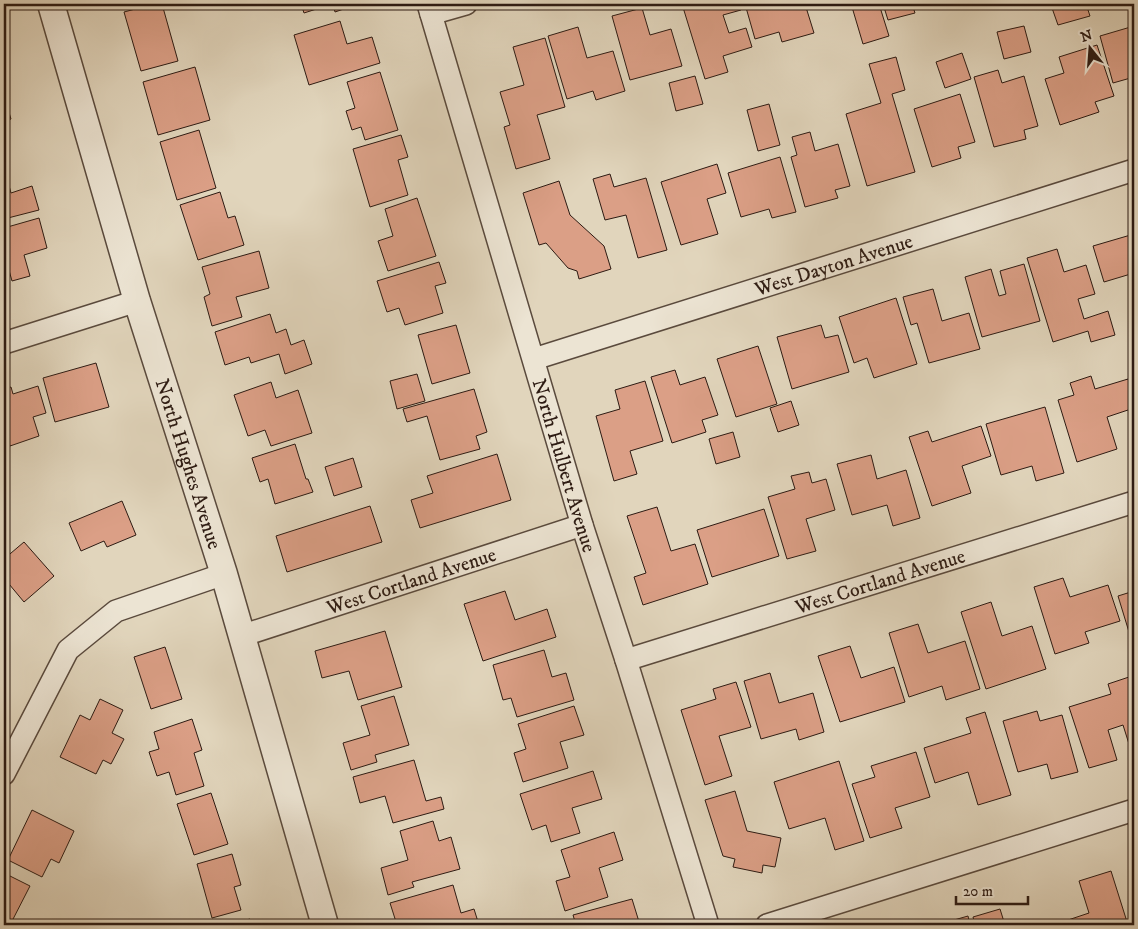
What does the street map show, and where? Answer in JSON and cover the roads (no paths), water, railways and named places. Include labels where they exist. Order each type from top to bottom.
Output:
[{"type":"street","name":"North Hughes Avenue","points":[[51,4],[137,302],[224,574],[325,925]]},
{"type":"street","points":[[430,9],[466,4]]},
{"type":"street","name":"North Hulbert Avenue","points":[[430,9],[582,525],[708,925]]},
{"type":"street","name":"West Dayton Avenue","points":[[534,359],[1134,170]]},
{"type":"street","points":[[4,343],[137,302]]},
{"type":"street","name":"West Cortland Avenue","points":[[626,660],[1134,502]]},
{"type":"street","name":"West Cortland Avenue","points":[[241,636],[582,525]]},
{"type":"street","points":[[4,774],[68,650],[116,611],[224,574]]},
{"type":"street","points":[[767,925],[1134,810]]}]
